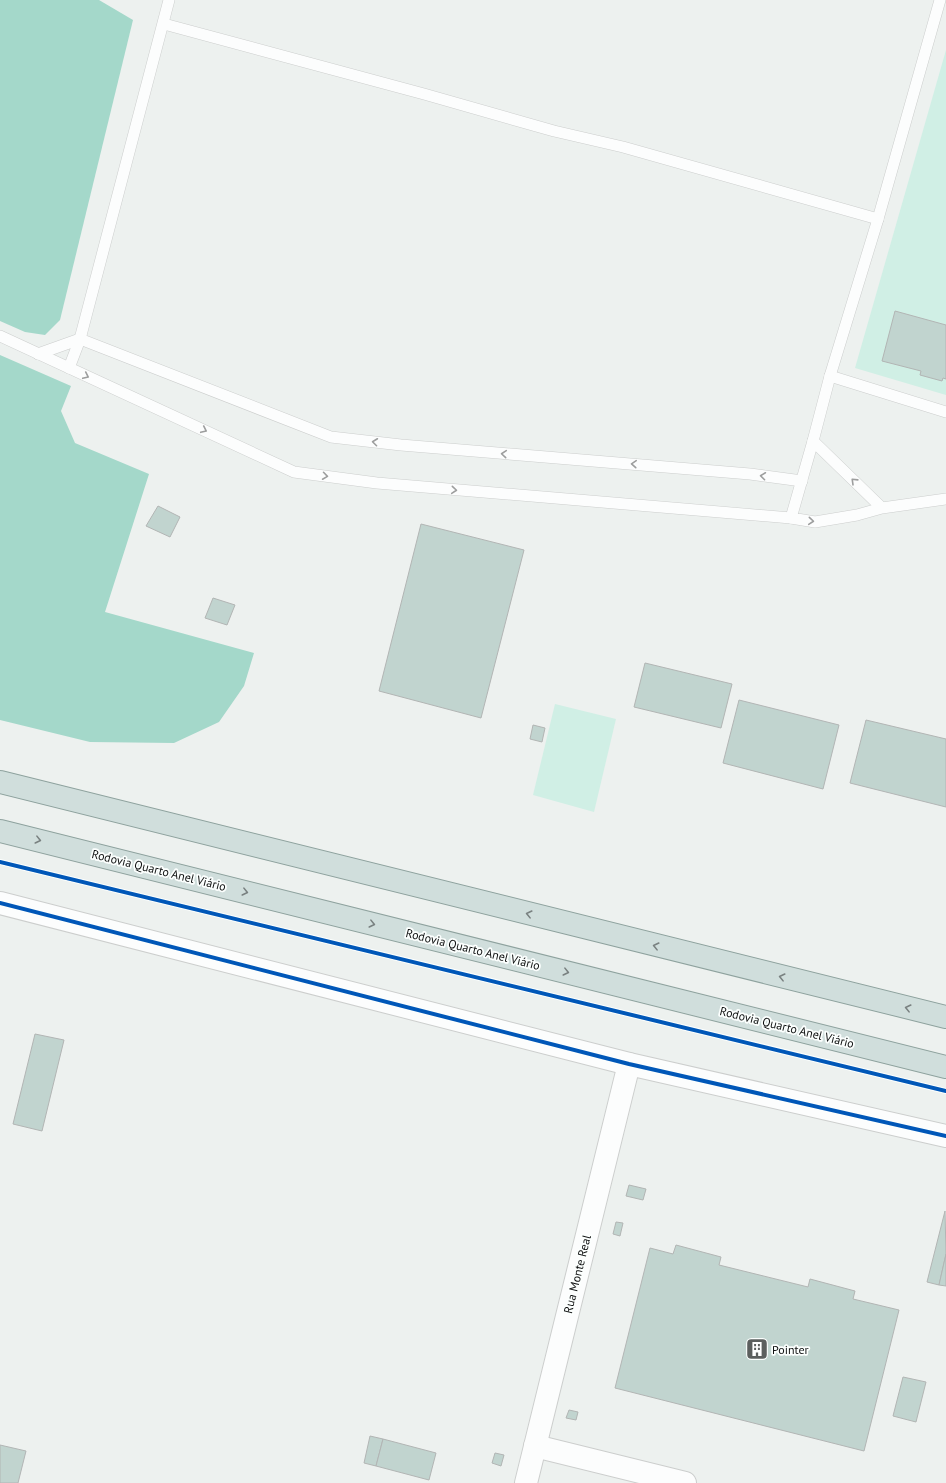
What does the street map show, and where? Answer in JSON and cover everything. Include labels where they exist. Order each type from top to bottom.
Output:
[{"type":"highway","points":[[0,782],[946,1017]]},
{"type":"highway","name":"Rodovia Quarto Anel Viário","points":[[0,831],[946,1067]]},
{"type":"street","points":[[0,903],[629,1064],[946,1136]]},
{"type":"street","name":"Rua Monte Real","points":[[526,1483],[629,1064]]},
{"type":"street","points":[[535,1446],[685,1483]]},
{"type":"lane","points":[[69,368],[80,339],[164,24],[169,0]]},
{"type":"lane","points":[[791,518],[814,441],[830,376],[878,219],[940,0]]},
{"type":"lane","points":[[164,24],[424,94],[554,132],[623,147],[878,219]]},
{"type":"lane","points":[[0,336],[294,472],[377,483],[791,518],[814,522],[857,515],[882,508],[946,499]]},
{"type":"lane","points":[[38,354],[80,339],[331,437],[401,445],[735,473],[802,481]]},
{"type":"lane","points":[[830,376],[946,412]]},
{"type":"lane","points":[[814,441],[882,508]]},
{"type":"green space","points":[[0,0],[99,0],[133,20],[60,320],[45,335],[25,332],[0,321]]},
{"type":"green space","points":[[946,50],[946,395],[855,368]]},
{"type":"green space","points":[[0,355],[71,386],[61,411],[75,443],[149,474],[105,612],[254,653],[244,686],[219,722],[174,743],[90,742],[0,720]]},
{"type":"green space","points":[[555,704],[616,719],[594,812],[533,795]]},
{"type":"building","points":[[895,311],[946,325],[946,379],[943,378],[942,381],[920,375],[921,371],[882,361]]},
{"type":"building","points":[[158,506],[180,517],[170,537],[146,526]]},
{"type":"building","points":[[421,524],[524,550],[481,718],[379,691]]},
{"type":"building","points":[[213,598],[235,605],[227,625],[205,618]]},
{"type":"building","points":[[645,663],[732,684],[721,728],[634,707]]},
{"type":"building","points":[[739,700],[839,725],[823,789],[723,763]]},
{"type":"building","points":[[866,720],[946,739],[946,807],[850,783]]},
{"type":"building","points":[[533,725],[545,728],[542,742],[530,739]]},
{"type":"building","points":[[35,1034],[64,1040],[42,1131],[13,1124]]},
{"type":"building","points":[[629,1185],[646,1189],[643,1200],[626,1196]]},
{"type":"building","points":[[945,1211],[946,1254],[939,1285],[927,1282]]},
{"type":"building","points":[[616,1222],[623,1223],[620,1236],[613,1234]]},
{"type":"building","name":"Pointer","points":[[676,1245],[721,1257],[719,1265],[808,1287],[810,1279],[855,1291],[853,1299],[899,1310],[864,1451],[615,1388],[650,1248],[673,1254]]},
{"type":"building","points":[[946,1254],[946,1286],[939,1285]]},
{"type":"building","points":[[903,1377],[926,1382],[916,1422],[893,1416]]},
{"type":"building","points":[[569,1410],[578,1412],[576,1420],[566,1418]]},
{"type":"building","points":[[370,1436],[383,1439],[376,1466],[364,1463]]},
{"type":"building","points":[[383,1439],[436,1453],[429,1480],[376,1466]]},
{"type":"building","points":[[0,1445],[26,1451],[18,1483],[0,1483]]},
{"type":"building","points":[[495,1453],[504,1455],[501,1466],[492,1463]]},
{"type":"cycle path","points":[[0,862],[946,1091]]},
{"type":"cycle path","points":[[0,903],[629,1064],[946,1136]]},
{"type":"place","name":"Pointer","points":[[757,1349]]}]
